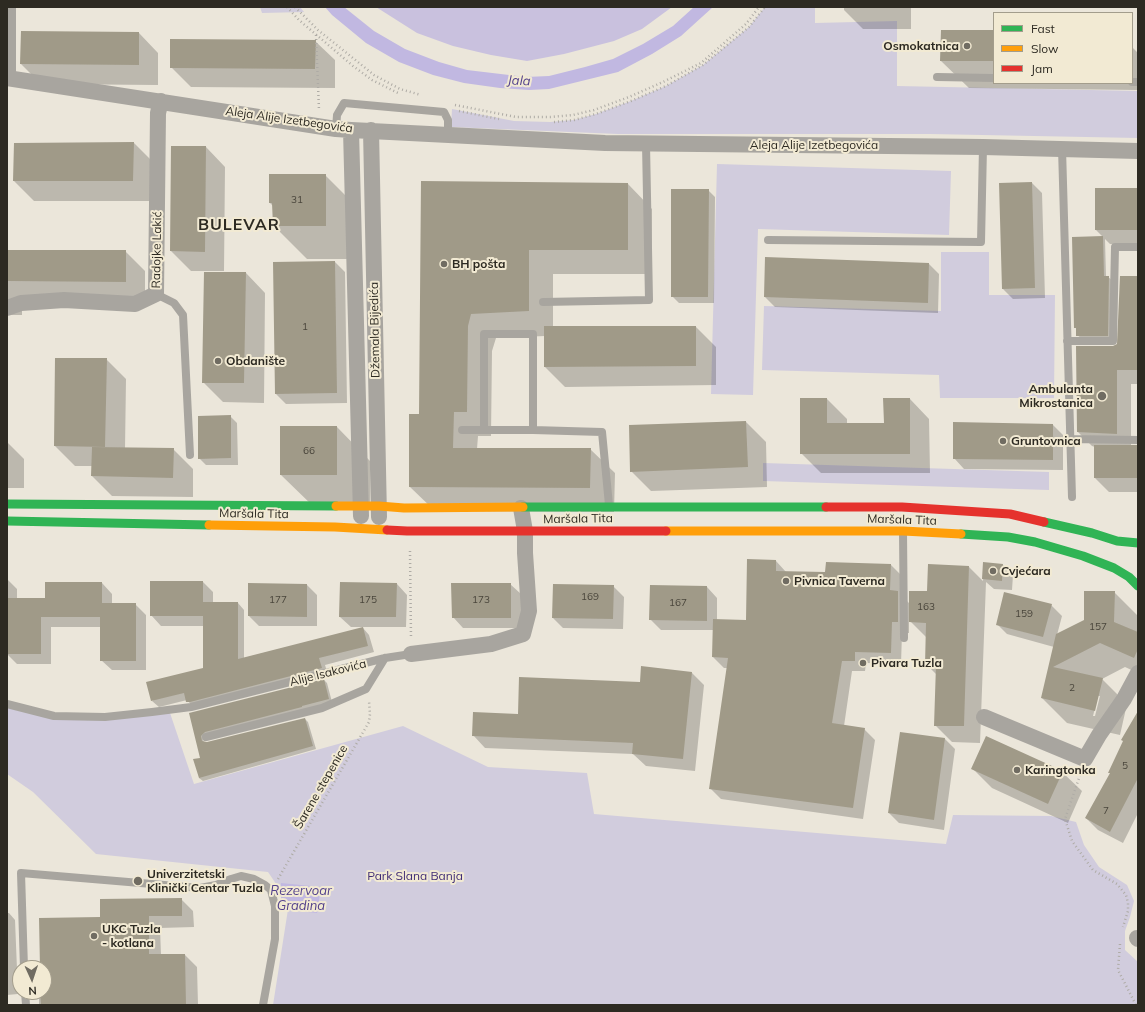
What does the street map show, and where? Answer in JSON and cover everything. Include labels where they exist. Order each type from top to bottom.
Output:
[{"type":"main road","name":"Maršala Tita","points":[[7,504],[379,506],[404,508],[609,506],[902,507],[1010,514],[1077,529],[1117,541],[1138,543]]},
{"type":"main road","points":[[902,507],[903,525]]},
{"type":"main road","name":"Maršala Tita","points":[[7,521],[362,528],[407,531],[610,530],[903,525],[1008,537],[1035,542],[1083,556],[1114,568],[1129,577],[1138,586]]},
{"type":"street","points":[[7,78],[8,7]]},
{"type":"street","name":"Aleja Alije Izetbegovića","points":[[7,78],[343,129],[605,143],[983,146],[1138,151]]},
{"type":"street","name":"Radojke Lakić","points":[[7,308],[21,303],[64,300],[135,304],[156,294],[158,113],[161,101]]},
{"type":"street","name":"Džemala Bijedića","points":[[343,129],[362,528]]},
{"type":"street","name":"Džemala Bijedića","points":[[371,130],[379,529]]},
{"type":"street","name":"Alije Isakovića","points":[[411,654],[491,644],[523,634],[529,611],[525,531],[521,508]]},
{"type":"street","points":[[984,717],[1085,759],[1099,735],[1124,699],[1138,673]]},
{"type":"lane","points":[[937,77],[993,78]]},
{"type":"lane","points":[[343,129],[337,115],[344,103],[444,112],[448,120],[448,135]]},
{"type":"lane","points":[[543,302],[649,300],[646,144]]},
{"type":"lane","points":[[768,240],[981,242],[983,146]]},
{"type":"lane","points":[[1062,148],[1072,497]]},
{"type":"lane","points":[[1067,341],[1113,341],[1115,247],[1138,247]]},
{"type":"lane","points":[[156,294],[174,303],[183,315],[190,455]]},
{"type":"lane","points":[[484,430],[484,334],[533,334],[533,430]]},
{"type":"lane","points":[[462,430],[602,432],[609,506]]},
{"type":"lane","points":[[1070,439],[1138,440]]},
{"type":"lane","points":[[903,525],[904,638]]},
{"type":"lane","name":"Alije Isakovića","points":[[7,704],[54,716],[105,717],[152,712],[191,707],[384,658],[411,654]]},
{"type":"lane","points":[[206,737],[322,708],[366,689],[384,658]]},
{"type":"lane","points":[[24,960],[21,873],[200,888],[216,886],[241,876],[254,878],[271,890],[275,906],[274,939],[270,974],[263,1005]]},
{"type":"path","points":[[287,7],[316,35],[372,80],[398,94]]},
{"type":"path","points":[[295,7],[318,30],[374,75],[400,89],[423,96]]},
{"type":"path","points":[[453,104],[516,117],[573,115],[594,110],[664,82],[701,63],[746,24],[759,7]]},
{"type":"path","points":[[550,122],[574,120],[596,114],[666,86],[703,66],[749,27],[765,7]]},
{"type":"path","points":[[316,35],[319,110]]},
{"type":"path","points":[[452,109],[500,119]]},
{"type":"path","points":[[407,531],[410,552],[411,654]]},
{"type":"path","name":"Šarene stepenice","points":[[271,890],[369,722],[370,706],[366,689]]},
{"type":"path","points":[[1085,759],[1065,819],[1072,841],[1094,870],[1117,884],[1126,895],[1128,911],[1121,932]]},
{"type":"path","points":[[1121,939],[1118,970],[1136,1005]]},
{"type":"green space","points":[[260,7],[300,7],[304,12],[262,13]]},
{"type":"green space","points":[[765,7],[815,7],[815,23],[897,21],[897,86],[1138,91],[1138,138],[930,134],[618,134],[451,127],[452,109],[514,121],[550,122],[574,120],[596,114],[631,101],[666,86],[703,65],[749,27]]},
{"type":"green space","points":[[717,164],[951,171],[949,235],[758,229],[753,395],[711,394]]},
{"type":"green space","points":[[941,252],[989,252],[989,295],[1055,295],[1054,398],[940,398],[939,375],[762,370],[764,306],[941,311]]},
{"type":"green space","points":[[763,463],[1049,472],[1049,490],[763,481]]},
{"type":"green space","name":"Park Slana Banja","points":[[7,704],[54,716],[105,717],[169,710],[194,784],[403,726],[488,767],[587,773],[594,814],[946,844],[953,815],[1051,816],[1076,822],[1084,845],[1099,867],[1127,885],[1134,901],[1125,931],[1125,950],[1138,962],[1138,1005],[273,1005],[289,903],[268,872],[96,854],[33,792],[7,774]]},
{"type":"shaded area","points":[[376,7],[672,7],[642,29],[614,41],[564,54],[527,61],[491,55],[453,46],[417,33]]},
{"type":"water","name":"Jala","points":[[325,7],[344,7],[374,31],[405,49],[439,62],[467,70],[526,77],[549,76],[613,59],[643,44],[673,26],[694,7],[713,7],[681,36],[652,54],[618,72],[549,89],[529,90],[464,83],[433,75],[399,62],[366,43],[332,15]]},
{"type":"water","name":"Rezervoar Gradina","points":[[281,883],[321,887],[317,913],[281,909]]},
{"type":"building","name":"Osmokatnica","points":[[941,30],[993,30],[993,61],[940,61]]},
{"type":"building","points":[[21,31],[139,32],[139,65],[20,64]]},
{"type":"building","points":[[170,39],[316,40],[315,69],[170,68]]},
{"type":"building","points":[[134,142],[133,181],[13,181],[14,143]]},
{"type":"building","points":[[171,146],[206,146],[205,252],[170,251]]},
{"type":"building","points":[[269,174],[326,174],[326,226],[273,226],[272,203],[269,203]]},
{"type":"building","points":[[421,181],[628,183],[628,250],[529,250],[529,311],[471,314],[468,326],[467,412],[454,412],[453,448],[591,448],[590,488],[409,487],[409,414],[419,414]]},
{"type":"building","points":[[1032,182],[1035,288],[1002,289],[999,183]]},
{"type":"building","points":[[1095,188],[1138,188],[1138,230],[1095,230]]},
{"type":"building","points":[[671,189],[709,189],[708,297],[671,297]]},
{"type":"building","points":[[1103,236],[1104,276],[1109,276],[1108,336],[1076,336],[1076,328],[1074,328],[1072,237]]},
{"type":"building","points":[[7,250],[126,250],[126,282],[7,281]]},
{"type":"building","points":[[765,257],[929,263],[928,303],[764,297]]},
{"type":"building","points":[[335,261],[337,393],[275,394],[273,262]]},
{"type":"building","points":[[204,272],[246,272],[244,383],[202,383]]},
{"type":"building","points":[[1120,276],[1138,276],[1138,370],[1117,370],[1117,434],[1077,432],[1076,346],[1113,346],[1117,344]]},
{"type":"building","points":[[544,326],[696,326],[696,366],[544,367]]},
{"type":"building","points":[[55,358],[107,358],[105,447],[54,446]]},
{"type":"building","points":[[800,398],[827,398],[827,423],[884,423],[883,398],[910,398],[910,454],[800,454]]},
{"type":"building","points":[[231,415],[231,458],[198,459],[198,416]]},
{"type":"building","points":[[746,421],[748,467],[630,472],[629,425]]},
{"type":"building","name":"Gruntovnica","points":[[953,422],[1053,424],[1053,460],[953,459]]},
{"type":"building","points":[[280,426],[337,426],[337,475],[280,475]]},
{"type":"building","points":[[1094,445],[1138,445],[1138,478],[1094,478]]},
{"type":"building","points":[[92,447],[174,448],[173,478],[91,476]]},
{"type":"building","points":[[747,559],[776,560],[776,571],[825,572],[826,562],[891,564],[890,590],[898,591],[898,622],[892,622],[891,653],[855,652],[855,661],[842,661],[832,723],[865,728],[853,808],[709,789],[728,658],[712,657],[713,619],[746,620]]},
{"type":"building","name":"Cvjećara","points":[[983,562],[1003,564],[1002,581],[982,579]]},
{"type":"building","points":[[928,564],[969,566],[964,726],[934,726],[936,665],[925,665],[926,623],[909,622],[909,591],[927,591]]},
{"type":"building","points":[[150,581],[203,581],[203,616],[150,616]]},
{"type":"building","points":[[45,582],[102,582],[102,603],[136,603],[136,661],[100,661],[100,617],[41,617],[41,654],[7,654],[7,598],[45,598]]},
{"type":"building","points":[[340,582],[397,583],[396,617],[339,617]]},
{"type":"building","points":[[248,583],[307,584],[307,617],[248,616]]},
{"type":"building","points":[[451,583],[511,583],[511,618],[452,618]]},
{"type":"building","points":[[553,584],[614,585],[613,619],[552,618]]},
{"type":"building","points":[[650,585],[707,586],[707,621],[649,620]]},
{"type":"building","points":[[1084,591],[1115,591],[1114,622],[1138,632],[1138,649],[1134,658],[1100,643],[1053,667],[1103,678],[1095,711],[1041,698],[1056,634],[1084,620]]},
{"type":"building","points":[[1004,592],[1052,604],[1043,637],[996,625]]},
{"type":"building","points":[[203,602],[238,602],[238,659],[363,627],[368,646],[319,658],[322,668],[190,702],[186,702],[184,693],[151,701],[146,682],[203,668]]},
{"type":"building","points":[[641,666],[692,672],[683,759],[632,754],[633,743],[472,736],[473,712],[518,714],[519,677],[640,682]]},
{"type":"building","points":[[324,679],[329,699],[205,732],[201,736],[202,741],[207,742],[305,718],[313,746],[199,778],[193,759],[200,758],[189,713]]},
{"type":"building","points":[[1138,711],[1138,778],[1110,832],[1085,818],[1110,773],[1108,773],[1123,741],[1121,740]]},
{"type":"building","points":[[900,732],[945,738],[934,820],[888,813]]},
{"type":"building","name":"Karingtonka","points":[[986,736],[1063,771],[1048,804],[971,769]]},
{"type":"building","name":"UKC Tuzla - kotlana","points":[[182,898],[182,916],[149,916],[149,954],[185,954],[186,1005],[41,1005],[41,1000],[52,1000],[52,960],[40,960],[39,918],[100,917],[100,899]]},
{"type":"traffic: fast","points":[[7,504],[336,506]]},
{"type":"traffic: fast","points":[[523,507],[826,507]]},
{"type":"traffic: fast","points":[[7,521],[209,525]]},
{"type":"traffic: fast","points":[[1044,522],[1092,533],[1117,541],[1138,543]]},
{"type":"traffic: fast","points":[[961,534],[1008,537],[1035,542],[1083,556],[1114,568],[1129,577],[1138,586]]},
{"type":"traffic: slow","points":[[336,506],[379,506],[404,508],[523,507]]},
{"type":"traffic: slow","points":[[209,525],[335,527],[387,530]]},
{"type":"traffic: slow","points":[[666,531],[903,531],[961,534]]},
{"type":"traffic: jam","points":[[826,507],[902,507],[1010,514],[1044,522]]},
{"type":"traffic: jam","points":[[387,530],[666,531]]},
{"type":"place","name":"Osmokatnica","points":[[967,46]]},
{"type":"place","name":"BH pošta","points":[[444,264]]},
{"type":"place","name":"Obdanište","points":[[218,361]]},
{"type":"place","name":"Ambulanta Mikrostanica","points":[[1102,396]]},
{"type":"place","name":"Gruntovnica","points":[[1003,441]]},
{"type":"place","name":"Cvjećara","points":[[993,571]]},
{"type":"place","name":"Pivnica Taverna","points":[[786,581]]},
{"type":"place","name":"Pivara Tuzla","points":[[863,663]]},
{"type":"place","name":"Karingtonka","points":[[1017,770]]},
{"type":"place","name":"Univerzitetski Klinički Centar Tuzla","points":[[138,881]]},
{"type":"place","name":"UKC Tuzla - kotlana","points":[[94,936]]},
{"type":"district","name":"BULEVAR","points":[[239,225]]}]
